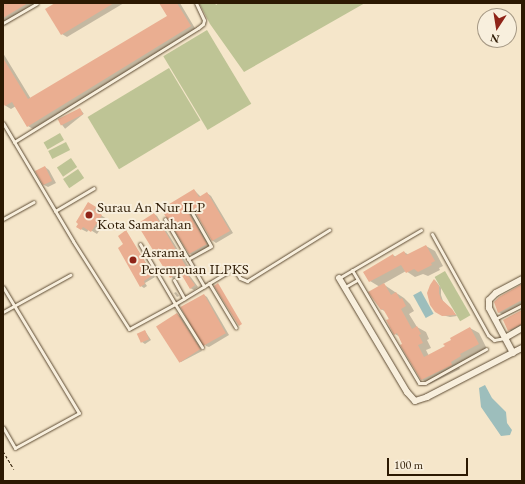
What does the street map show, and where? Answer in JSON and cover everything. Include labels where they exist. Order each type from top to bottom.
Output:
[{"type":"street","points":[[339,278],[407,392],[415,401],[427,397],[522,348]]},
{"type":"street","points":[[513,353],[489,308],[489,300],[496,293],[522,279]]},
{"type":"street","points":[[505,338],[522,328]]},
{"type":"lane","points":[[3,23],[37,3]]},
{"type":"lane","points":[[14,142],[203,24],[203,16],[196,3]]},
{"type":"lane","points":[[3,122],[55,211],[129,329],[233,270],[240,278],[247,281],[329,230]]},
{"type":"lane","points":[[55,211],[94,188]]},
{"type":"lane","points":[[3,219],[34,202]]},
{"type":"lane","points":[[188,259],[211,246],[191,212]]},
{"type":"lane","points":[[164,219],[204,286]]},
{"type":"lane","points":[[339,278],[421,230]]},
{"type":"lane","points":[[432,234],[488,335],[494,340],[505,338]]},
{"type":"lane","points":[[140,244],[202,347]]},
{"type":"lane","points":[[352,270],[419,383],[425,383],[486,350]]},
{"type":"lane","points":[[3,312],[70,275]]},
{"type":"lane","points":[[174,280],[184,298]]},
{"type":"lane","points":[[344,287],[357,280]]},
{"type":"lane","points":[[209,283],[236,328]]},
{"type":"lane","points":[[3,287],[79,413],[16,448],[3,427]]},
{"type":"lane","points":[[495,320],[522,305]]},
{"type":"path","points":[[3,451],[14,469]]},
{"type":"green space","points":[[199,3],[215,3],[216,5],[219,3],[365,3],[244,72],[210,24]]},
{"type":"green space","points":[[207,30],[251,104],[208,130],[163,56]]},
{"type":"green space","points":[[169,68],[200,120],[119,169],[88,117]]},
{"type":"green space","points":[[60,133],[64,140],[48,149],[44,142]]},
{"type":"green space","points":[[66,142],[70,150],[52,159],[48,151]]},
{"type":"green space","points":[[71,158],[77,167],[63,177],[57,168]]},
{"type":"green space","points":[[78,169],[84,178],[69,188],[63,179]]},
{"type":"green space","points":[[445,271],[470,315],[460,321],[435,277]]},
{"type":"water","points":[[421,291],[434,314],[426,318],[413,295]]},
{"type":"water","points":[[485,385],[492,398],[506,412],[507,423],[512,430],[510,435],[501,436],[481,407],[479,388]]},
{"type":"building","points":[[3,3],[28,3],[3,18]]},
{"type":"building","points":[[55,3],[114,3],[61,35],[45,9]]},
{"type":"building","points":[[159,3],[177,3],[191,26],[27,127],[12,102],[5,106],[3,103],[3,58],[28,99],[167,16]]},
{"type":"building","points":[[80,108],[83,114],[61,126],[58,119]]},
{"type":"building","points":[[45,166],[52,181],[43,185],[35,171]]},
{"type":"building","points":[[194,189],[199,197],[207,192],[230,231],[212,241],[194,210],[189,209],[188,212],[207,244],[189,254],[161,209]]},
{"type":"building","points":[[88,202],[96,207],[94,210],[102,215],[91,232],[83,227],[81,230],[76,227],[78,224],[76,222]]},
{"type":"building","points":[[154,213],[187,268],[184,270],[195,285],[190,289],[180,272],[170,278],[137,224]]},
{"type":"building","points":[[126,230],[153,275],[144,281],[145,284],[140,287],[118,248],[123,244],[118,236]]},
{"type":"building","points":[[426,245],[435,261],[431,263],[432,265],[418,272],[414,269],[406,273],[401,265],[369,282],[363,272],[393,254],[394,257],[404,251],[406,255]]},
{"type":"building","points":[[434,279],[439,286],[441,299],[456,315],[442,316],[435,312],[430,305],[427,293]]},
{"type":"building","points":[[218,283],[242,324],[239,326],[214,286]]},
{"type":"building","points":[[384,283],[391,295],[396,292],[400,299],[402,298],[406,306],[401,309],[412,329],[417,326],[421,334],[419,335],[423,343],[418,345],[424,357],[445,346],[443,344],[451,340],[450,338],[470,327],[479,344],[460,354],[461,356],[451,362],[452,365],[421,380],[400,345],[402,344],[397,333],[394,335],[386,320],[389,319],[383,309],[381,310],[368,292]]},
{"type":"building","points":[[522,284],[522,300],[498,313],[494,302],[499,297]]},
{"type":"building","points":[[204,294],[226,333],[202,346],[180,307]]},
{"type":"building","points":[[522,310],[522,324],[508,331],[503,320]]},
{"type":"building","points":[[177,313],[200,349],[179,363],[156,327]]},
{"type":"building","points":[[145,330],[149,339],[141,343],[137,334]]},
{"type":"place","name":"Surau An Nur ILP Kota Samarahan","points":[[89,215]]},
{"type":"place","name":"Asrama Perempuan ILPKS","points":[[133,260]]}]
